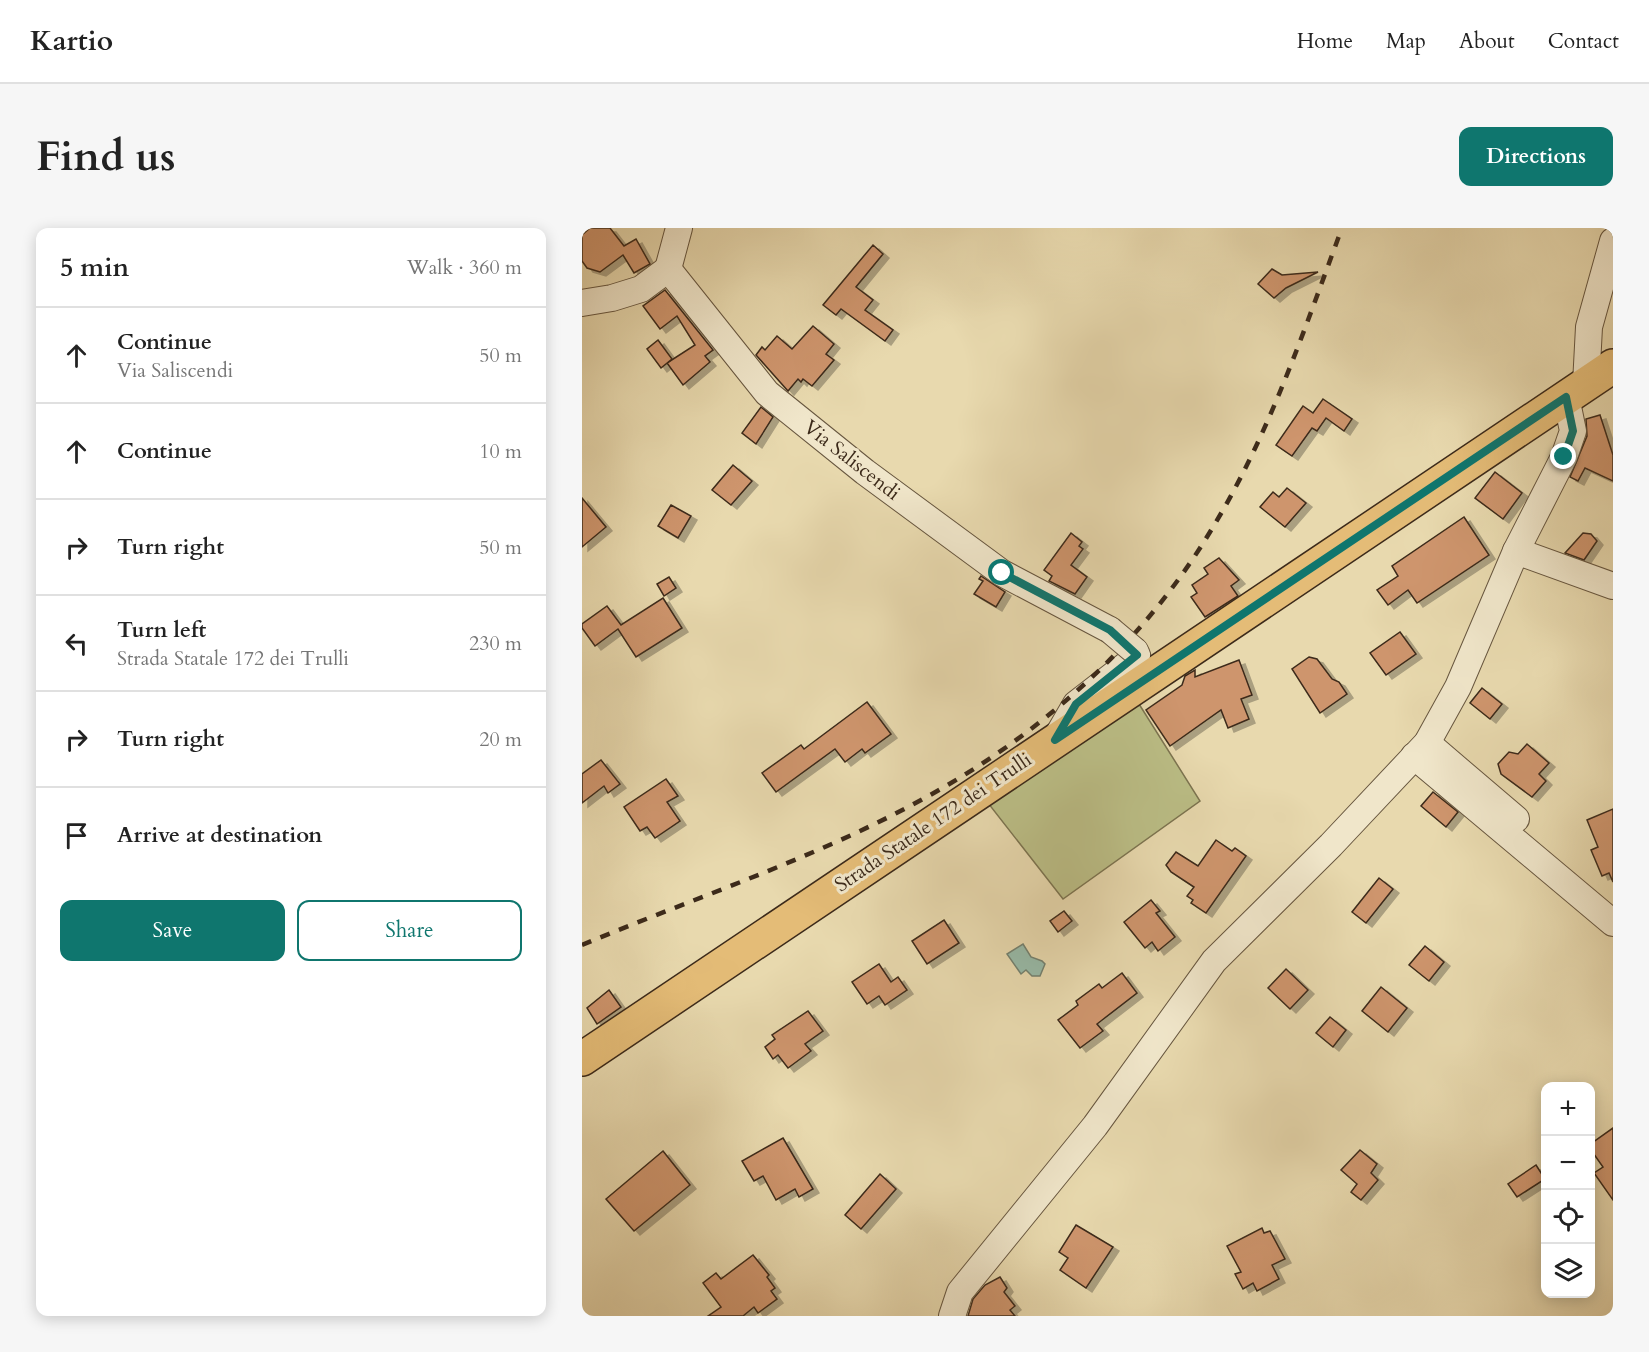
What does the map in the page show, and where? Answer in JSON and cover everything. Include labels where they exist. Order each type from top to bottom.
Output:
[{"type":"main road","name":"Strada Statale 172 dei Trulli","points":[[582,1059],[1613,366]]},
{"type":"street","points":[[582,303],[612,298],[641,289],[668,269],[679,228]]},
{"type":"street","points":[[952,1316],[960,1292],[1095,1126],[1214,961],[1331,845],[1421,749],[1482,635],[1516,551],[1564,457],[1573,431],[1576,391],[1589,327],[1613,241]]},
{"type":"street","name":"Via Saliscendi","points":[[668,269],[766,393],[865,471],[1002,573],[1110,630],[1135,651],[1137,655],[1134,659],[1076,704],[1055,740]]},
{"type":"street","points":[[1516,551],[1613,586]]},
{"type":"street","points":[[1421,749],[1613,902]]},
{"type":"street","points":[[1421,749],[1613,923]]},
{"type":"green space","points":[[1139,704],[1200,801],[1063,899],[988,803]]},
{"type":"shaded area","points":[[1023,944],[1031,957],[1045,964],[1040,976],[1032,976],[1026,970],[1021,974],[1007,954]]},
{"type":"building","points":[[590,228],[610,228],[624,246],[636,239],[650,264],[634,273],[623,255],[600,272],[587,268],[582,261],[582,235]]},
{"type":"building","points":[[873,245],[883,254],[856,287],[873,300],[865,310],[893,330],[885,341],[841,309],[836,315],[823,305]]},
{"type":"building","points":[[1272,269],[1282,275],[1318,272],[1286,288],[1274,298],[1258,284]]},
{"type":"building","points":[[665,290],[713,350],[705,356],[710,362],[683,385],[667,363],[695,345],[677,316],[660,329],[643,306]]},
{"type":"building","points":[[813,326],[834,344],[826,354],[834,360],[812,386],[803,379],[801,382],[798,379],[788,391],[756,355],[762,347],[765,350],[777,336],[792,349]]},
{"type":"building","points":[[658,340],[672,359],[661,368],[647,349]]},
{"type":"building","points":[[1323,399],[1352,419],[1344,431],[1326,418],[1317,431],[1312,428],[1292,456],[1276,445],[1303,406],[1313,413]]},
{"type":"building","points":[[761,407],[773,417],[756,444],[742,433]]},
{"type":"building","points":[[1600,415],[1613,455],[1613,481],[1585,468],[1578,481],[1570,477],[1587,436],[1586,419]]},
{"type":"building","points":[[733,465],[752,481],[731,505],[712,490]]},
{"type":"building","points":[[1495,472],[1522,493],[1503,519],[1475,498]]},
{"type":"building","points":[[1287,488],[1306,503],[1285,527],[1260,507],[1273,492],[1279,497]]},
{"type":"building","points":[[582,498],[606,527],[582,547]]},
{"type":"building","points":[[671,505],[691,516],[678,538],[658,526]]},
{"type":"building","points":[[1464,517],[1489,555],[1417,603],[1408,590],[1388,605],[1377,590],[1398,576],[1392,566]]},
{"type":"building","points":[[1071,533],[1082,542],[1079,546],[1083,549],[1071,565],[1087,577],[1075,594],[1049,581],[1052,576],[1044,570]]},
{"type":"building","points":[[1583,533],[1591,534],[1597,541],[1584,560],[1565,553]]},
{"type":"building","points":[[1219,558],[1239,580],[1231,586],[1238,596],[1205,617],[1191,597],[1197,593],[1192,585],[1208,574],[1204,568]]},
{"type":"building","points":[[981,576],[1005,592],[996,607],[974,594],[983,581],[979,579]]},
{"type":"building","points":[[669,577],[676,588],[664,596],[657,584]]},
{"type":"building","points":[[663,598],[682,628],[636,657],[618,629],[595,646],[582,628],[582,624],[607,606],[621,625]]},
{"type":"building","points":[[1400,632],[1416,654],[1386,675],[1370,653]]},
{"type":"building","points":[[1309,657],[1317,659],[1347,694],[1320,713],[1292,669]]},
{"type":"building","points":[[1239,660],[1252,695],[1241,699],[1249,719],[1228,728],[1221,710],[1170,746],[1146,710],[1182,685],[1185,676],[1195,670],[1195,677]]},
{"type":"building","points":[[1482,688],[1502,704],[1490,719],[1470,703]]},
{"type":"building","points":[[867,702],[891,734],[865,753],[862,749],[845,762],[835,749],[776,792],[762,773],[801,745],[804,749]]},
{"type":"building","points":[[1527,744],[1549,763],[1539,774],[1546,781],[1532,797],[1501,774],[1498,764],[1509,752],[1518,754]]},
{"type":"building","points":[[601,760],[620,784],[608,793],[604,786],[582,803],[582,774]]},
{"type":"building","points":[[666,779],[678,796],[667,802],[680,821],[655,838],[647,827],[640,831],[624,807]]},
{"type":"building","points":[[1433,792],[1458,812],[1446,827],[1421,806]]},
{"type":"building","points":[[1613,809],[1613,882],[1609,873],[1602,876],[1591,850],[1598,847],[1587,820]]},
{"type":"building","points":[[1216,840],[1232,851],[1235,848],[1246,856],[1206,913],[1191,903],[1193,900],[1187,896],[1194,887],[1171,872],[1166,865],[1176,852],[1198,866]]},
{"type":"building","points":[[1379,878],[1393,889],[1366,923],[1352,912]]},
{"type":"building","points":[[1151,900],[1160,911],[1156,913],[1175,937],[1158,951],[1152,942],[1145,948],[1124,922]]},
{"type":"building","points":[[1064,911],[1072,921],[1058,932],[1050,921]]},
{"type":"building","points":[[944,920],[959,943],[927,964],[912,941]]},
{"type":"building","points":[[1425,946],[1444,962],[1429,981],[1409,965]]},
{"type":"building","points":[[879,964],[891,982],[898,977],[907,990],[885,1005],[879,996],[867,1004],[852,982]]},
{"type":"building","points":[[1286,969],[1308,990],[1290,1009],[1268,988]]},
{"type":"building","points":[[1122,973],[1137,993],[1097,1024],[1103,1031],[1080,1048],[1058,1020],[1078,1005],[1076,1001],[1099,984],[1102,988]]},
{"type":"building","points":[[1381,987],[1407,1008],[1388,1032],[1362,1011]]},
{"type":"building","points":[[609,990],[621,1007],[597,1024],[587,1008]]},
{"type":"building","points":[[808,1011],[823,1031],[805,1044],[811,1051],[788,1068],[778,1055],[773,1059],[765,1047],[775,1039],[772,1035]]},
{"type":"building","points":[[1330,1017],[1346,1030],[1333,1047],[1316,1033]]},
{"type":"building","points":[[1613,1128],[1613,1200],[1595,1174],[1603,1167],[1595,1156],[1595,1141]]},
{"type":"building","points":[[783,1138],[813,1189],[799,1197],[795,1189],[776,1200],[763,1176],[754,1181],[742,1161]]},
{"type":"building","points":[[1360,1150],[1377,1164],[1371,1173],[1378,1180],[1361,1200],[1351,1192],[1357,1184],[1341,1170]]},
{"type":"building","points":[[663,1151],[690,1185],[634,1231],[606,1199]]},
{"type":"building","points":[[1536,1165],[1541,1173],[1541,1182],[1517,1197],[1508,1184]]},
{"type":"building","points":[[880,1174],[896,1189],[861,1229],[845,1215]]},
{"type":"building","points":[[1076,1225],[1113,1247],[1086,1288],[1060,1270],[1068,1258],[1059,1252]]},
{"type":"building","points":[[1262,1228],[1264,1233],[1270,1231],[1285,1259],[1272,1265],[1279,1279],[1257,1291],[1253,1283],[1243,1289],[1235,1274],[1241,1272],[1227,1246]]},
{"type":"building","points":[[753,1255],[769,1275],[767,1277],[775,1288],[771,1291],[777,1299],[758,1313],[754,1307],[743,1316],[708,1316],[721,1307],[703,1283],[716,1273],[721,1279]]},
{"type":"building","points":[[1000,1277],[1007,1288],[1004,1292],[1015,1306],[1010,1310],[1015,1316],[968,1316],[973,1299],[985,1285]]},
{"type":"railway","points":[[582,945],[804,856],[890,816],[974,769],[1015,741],[1090,679],[1157,607],[1213,527],[1269,418],[1300,343],[1342,228]]},
{"type":"route","points":[[1002,573],[1110,630],[1137,655],[1076,704],[1055,740],[1566,397],[1573,431],[1564,457]]}]
